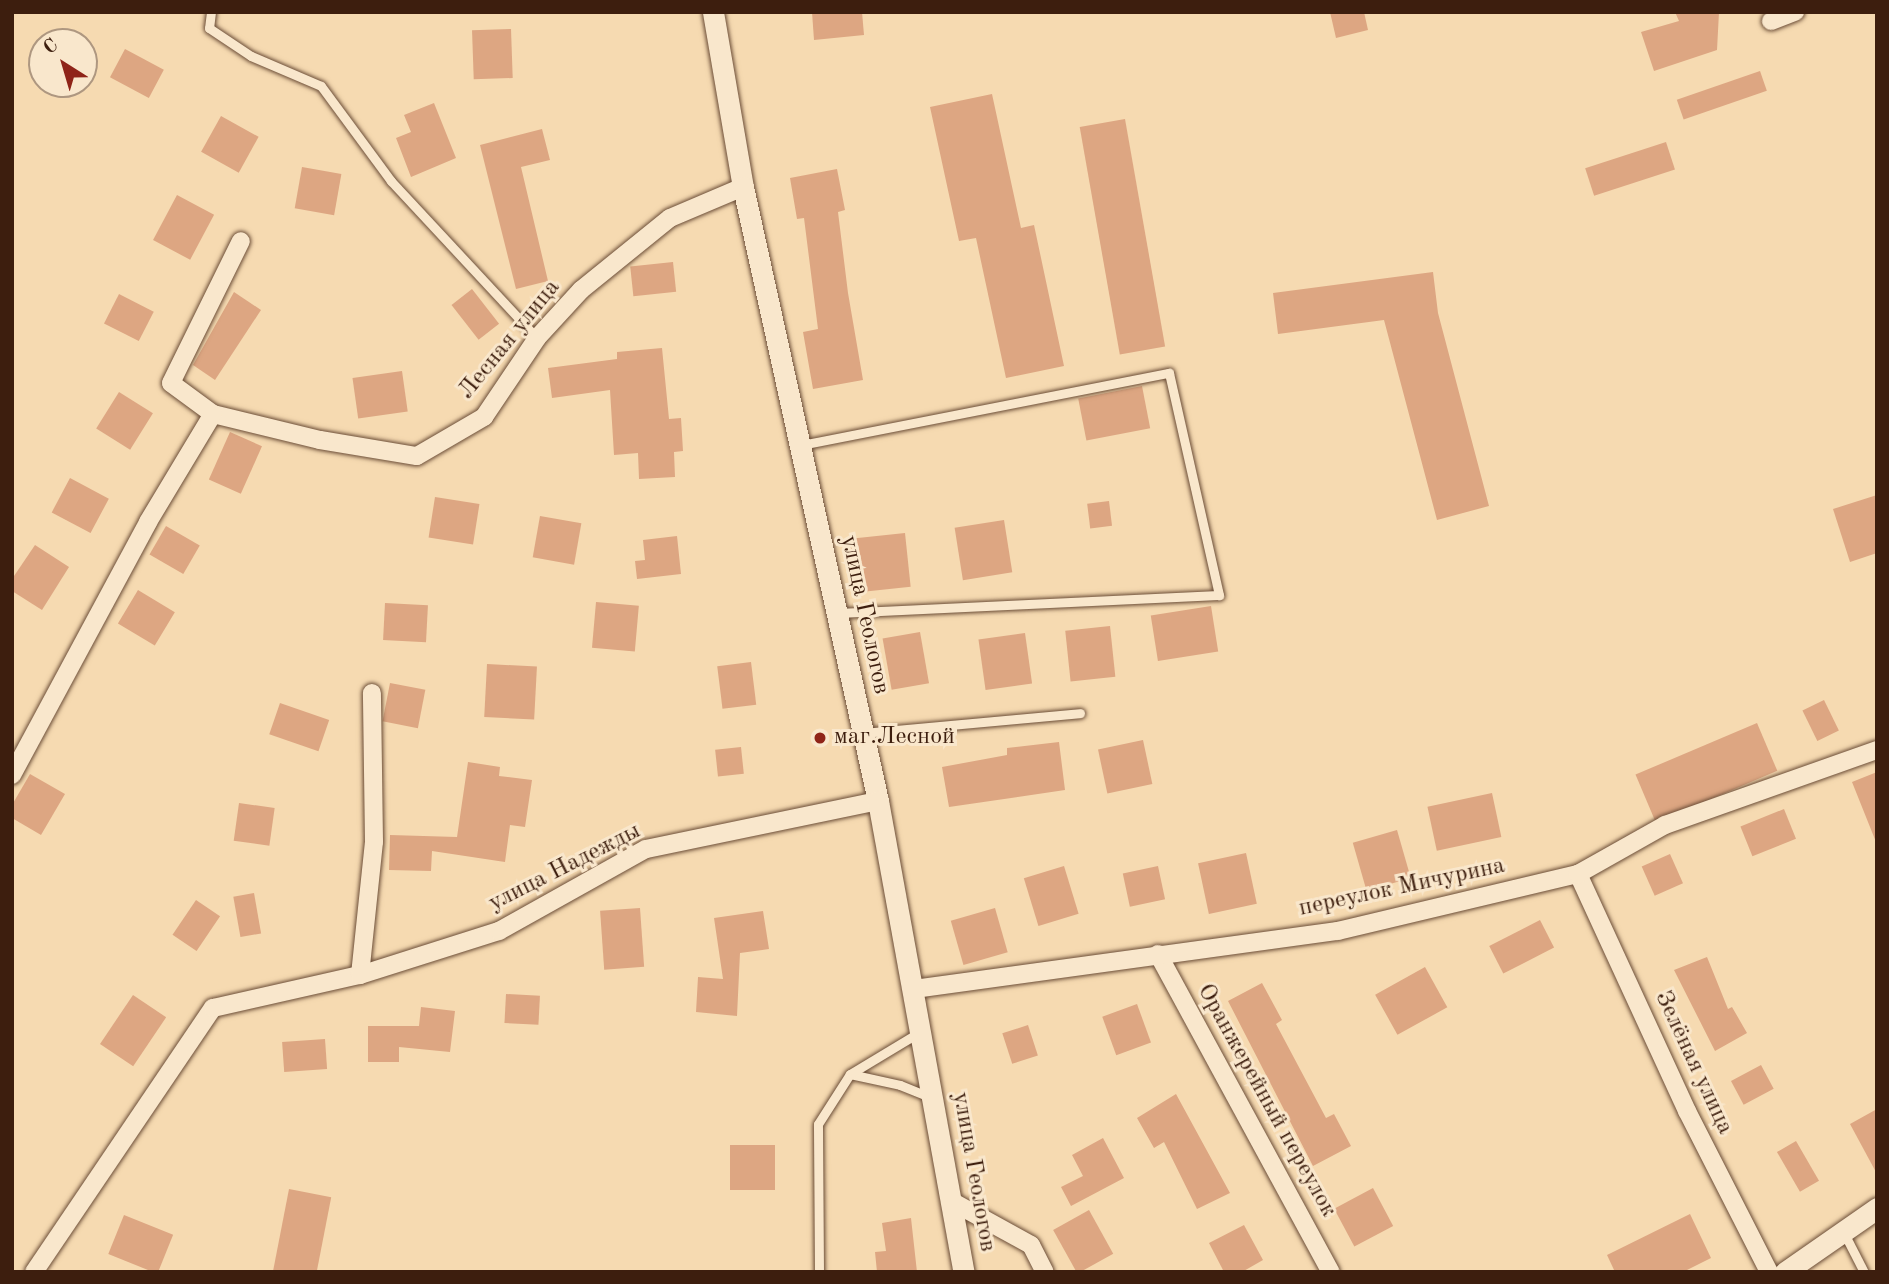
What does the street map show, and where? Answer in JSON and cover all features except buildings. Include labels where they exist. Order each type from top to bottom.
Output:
[{"type":"street","name":"улица Геологов","points":[[713,12],[743,187],[878,801],[923,1030],[932,1098],[964,1272]]},
{"type":"street","points":[[1771,21],[1795,12]]},
{"type":"street","name":"Лесная улица","points":[[241,241],[172,383],[214,414],[320,440],[417,456],[484,417],[537,338],[582,290],[670,218],[743,187]]},
{"type":"street","points":[[12,775],[148,522],[214,414]]},
{"type":"street","points":[[360,975],[374,842],[372,692]]},
{"type":"street","name":"переулок Мичурина","points":[[914,989],[1338,931],[1578,874],[1665,825],[1877,750]]},
{"type":"street","name":"улица Надежды","points":[[34,1272],[213,1008],[360,975],[499,931],[646,849],[878,801]]},
{"type":"street","name":"Зелёная улица","points":[[1578,874],[1687,1111],[1769,1272]]},
{"type":"street","name":"Оранжерейный переулок","points":[[1158,954],[1331,1272]]},
{"type":"street","points":[[951,1201],[1031,1245],[1045,1272]]},
{"type":"street","points":[[1785,1272],[1877,1208]]},
{"type":"lane","points":[[211,12],[209,28],[251,56],[321,86],[391,181],[537,338]]},
{"type":"lane","points":[[799,446],[1169,373],[1219,594],[837,613]]},
{"type":"lane","points":[[861,733],[1080,713]]},
{"type":"lane","points":[[819,1272],[818,1124],[850,1074],[923,1030]]},
{"type":"lane","points":[[850,1074],[900,1085],[932,1098]]},
{"type":"lane","points":[[1843,1232],[1864,1272]]},
{"type":"place","name":"маг.Лесной","points":[[820,738]]}]
